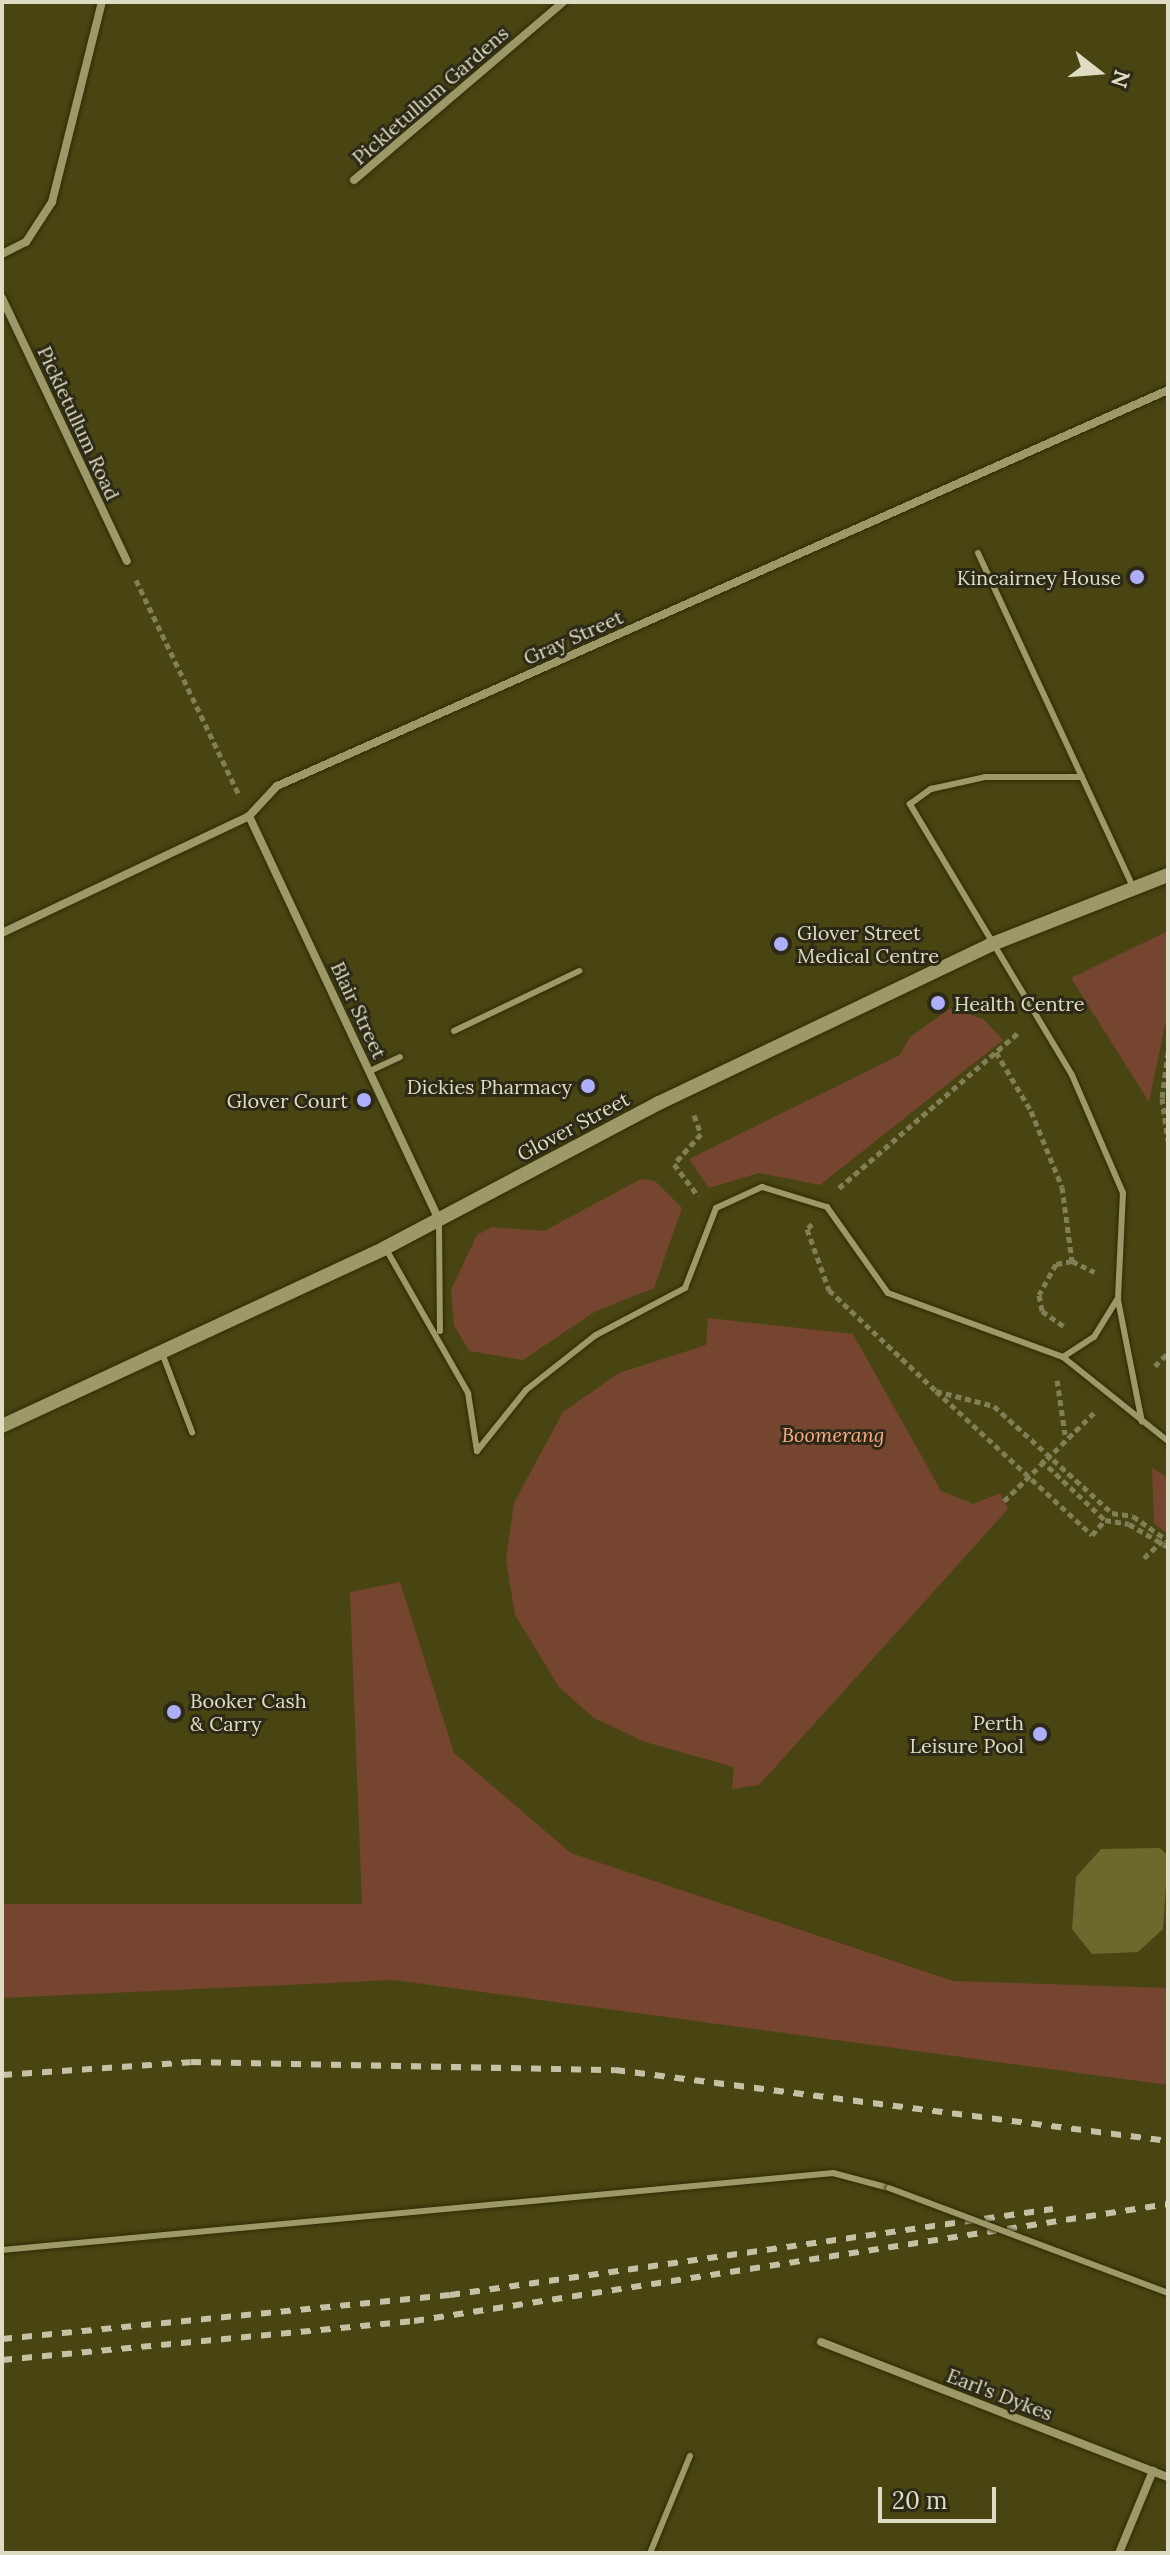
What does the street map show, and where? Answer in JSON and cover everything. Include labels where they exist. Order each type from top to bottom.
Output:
[{"type":"street","points":[[2,254],[26,242],[52,202],[102,2]]},
{"type":"street","name":"Pickletullum Gardens","points":[[354,180],[563,2]]},
{"type":"street","name":"Pickletullum Road","points":[[2,298],[127,561]]},
{"type":"street","name":"Gray Street","points":[[2,933],[249,816],[277,786],[1168,390]]},
{"type":"street","name":"Blair Street","points":[[249,816],[439,1219]]},
{"type":"street","name":"Glover Street","points":[[2,1426],[385,1248],[990,945],[1168,875]]},
{"type":"street","name":"Earl's Dykes","points":[[821,2342],[1168,2477]]},
{"type":"street","points":[[1119,2553],[1153,2471]]},
{"type":"lane","points":[[978,553],[1133,887]]},
{"type":"lane","points":[[1082,777],[985,777],[931,789],[910,804],[990,945],[1072,1075],[1123,1193],[1118,1298],[1142,1422]]},
{"type":"lane","points":[[454,1031],[579,971]]},
{"type":"lane","points":[[370,1071],[400,1057]]},
{"type":"lane","points":[[385,1248],[440,1334],[468,1393],[477,1451],[526,1390],[596,1335],[685,1288],[716,1208],[762,1187],[827,1207],[888,1293],[1063,1357],[1168,1441]]},
{"type":"lane","points":[[439,1219],[440,1334]]},
{"type":"lane","points":[[1063,1357],[1094,1337],[1118,1298]]},
{"type":"lane","points":[[161,1350],[192,1432]]},
{"type":"lane","points":[[2,2250],[833,2173],[889,2188],[1168,2293]]},
{"type":"lane","points":[[650,2553],[690,2456]]},
{"type":"path","points":[[127,561],[249,816]]},
{"type":"path","points":[[1035,1018],[859,1168],[807,1229],[829,1290],[1092,1535],[1105,1520]]},
{"type":"path","points":[[996,1052],[1049,1149],[1072,1261]]},
{"type":"path","points":[[1168,1052],[1162,1098],[1168,1141]]},
{"type":"path","points":[[1083,1327],[1055,1324],[1039,1295],[1056,1264],[1072,1261],[1102,1279]]},
{"type":"path","points":[[936,1391],[994,1406],[1112,1513],[1133,1516],[1166,1543]]},
{"type":"path","points":[[1004,1501],[1065,1434]]},
{"type":"path","points":[[1041,1460],[1105,1520],[1166,1543]]},
{"type":"path","points":[[1144,1558],[1166,1543]]},
{"type":"green space","points":[[1168,931],[1168,1011],[1149,1102],[1071,978]]},
{"type":"green space","points":[[951,1008],[983,1019],[1003,1040],[820,1185],[759,1173],[709,1188],[689,1159],[900,1055],[910,1037]]},
{"type":"green space","points":[[641,1179],[655,1181],[682,1208],[654,1288],[596,1311],[523,1360],[469,1351],[454,1325],[451,1290],[477,1235],[492,1227],[544,1231]]},
{"type":"green space","name":"Boomerang","points":[[708,1318],[853,1334],[941,1491],[973,1504],[1000,1493],[1008,1509],[759,1785],[732,1789],[734,1767],[645,1742],[594,1718],[559,1687],[515,1615],[506,1560],[514,1503],[563,1412],[619,1373],[706,1345]]},
{"type":"green space","points":[[1152,1468],[1168,1478],[1168,1534],[1154,1523]]},
{"type":"green space","points":[[400,1582],[454,1753],[571,1853],[953,1981],[1168,1988],[1168,2085],[393,1980],[2,1998],[2,1904],[362,1904],[350,1592]]},
{"type":"shaded area","points":[[1160,1848],[1168,1856],[1163,1929],[1138,1952],[1092,1954],[1072,1929],[1076,1877],[1101,1849]]},
{"type":"railway","points":[[2,2075],[191,2062],[615,2070],[1168,2141]]},
{"type":"railway","points":[[2,2360],[414,2321],[1168,2204]]},
{"type":"railway","points":[[2,2339],[450,2295],[1053,2209]]},
{"type":"place","name":"Kincairney House","points":[[1137,577]]},
{"type":"place","name":"Glover Street Medical Centre","points":[[781,944]]},
{"type":"place","name":"Health Centre","points":[[938,1003]]},
{"type":"place","name":"Dickies Pharmacy","points":[[588,1086]]},
{"type":"place","name":"Glover Court","points":[[364,1100]]},
{"type":"place","name":"Booker Cash & Carry","points":[[174,1712]]},
{"type":"place","name":"Perth Leisure Pool","points":[[1040,1734]]}]
